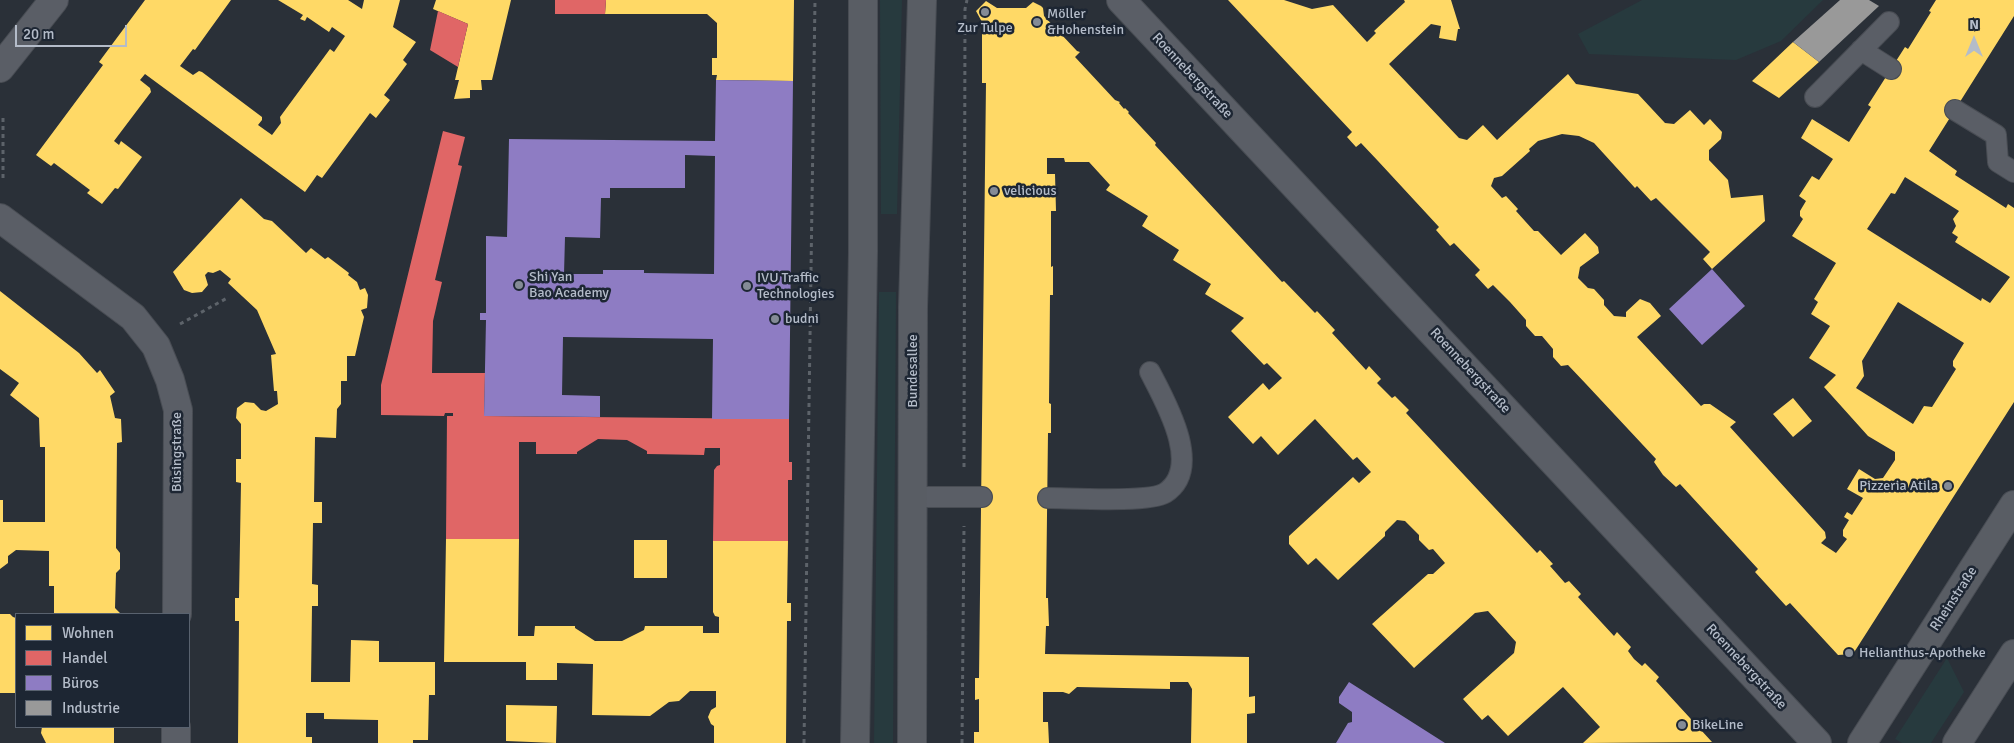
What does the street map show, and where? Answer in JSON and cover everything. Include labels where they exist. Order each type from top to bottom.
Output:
[{"type":"street","points":[[0,68],[54,0]]},
{"type":"street","points":[[856,743],[863,250],[863,0]]},
{"type":"street","name":"Bundesallee","points":[[912,743],[912,307],[922,0]]},
{"type":"street","name":"Roennebergstraße","points":[[1121,0],[1817,743]]},
{"type":"street","name":"Büsingstraße","points":[[0,218],[133,316],[156,346],[170,380],[178,410],[177,613]]},
{"type":"street","name":"Rheinstraße","points":[[1862,743],[2014,505]]},
{"type":"street","points":[[1957,743],[2014,654]]},
{"type":"street","points":[[176,728],[176,743]]},
{"type":"lane","points":[[1815,97],[1889,22]]},
{"type":"lane","points":[[1861,50],[1891,69]]},
{"type":"lane","points":[[1955,110],[1996,135],[1998,162],[2014,172]]},
{"type":"lane","points":[[1048,498],[1148,498],[1164,494],[1176,482],[1181,462],[1180,437],[1172,414],[1150,372]]},
{"type":"lane","points":[[912,497],[982,497]]},
{"type":"path","points":[[804,743],[815,0]]},
{"type":"path","points":[[965,226],[965,9],[967,0]]},
{"type":"path","points":[[3,118],[3,182]]},
{"type":"path","points":[[177,326],[229,297]]},
{"type":"green space","points":[[880,0],[902,0],[897,214],[881,214]]},
{"type":"green space","points":[[1642,0],[1823,0],[1781,41],[1736,60],[1589,54],[1578,34]]},
{"type":"green space","points":[[879,292],[896,292],[893,743],[874,743]]},
{"type":"green space","points":[[1947,658],[1964,692],[1931,743],[1902,743],[1895,739]]},
{"type":"building: Wohnen","points":[[145,0],[231,0],[195,50],[193,49],[180,66],[193,75],[199,71],[202,72],[262,117],[258,125],[272,135],[281,123],[280,117],[330,49],[334,52],[345,36],[332,27],[329,32],[307,17],[305,21],[300,19],[303,15],[278,0],[348,0],[362,9],[364,0],[400,0],[393,27],[416,42],[403,60],[407,64],[384,95],[390,100],[376,118],[370,113],[322,178],[317,175],[305,192],[145,74],[140,80],[150,88],[151,92],[114,141],[119,145],[121,141],[142,157],[118,189],[115,188],[102,204],[87,193],[90,190],[54,163],[51,166],[36,155],[103,65],[99,62]]},
{"type":"building: Wohnen","points":[[436,0],[511,0],[492,80],[481,80],[482,90],[470,90],[470,98],[454,99],[459,80],[455,80],[468,24],[433,9]]},
{"type":"building: Wohnen","points":[[606,0],[794,0],[793,81],[716,80],[717,75],[712,75],[712,58],[717,58],[717,23],[707,14],[605,14]]},
{"type":"building: Wohnen","points":[[1228,0],[1284,0],[1312,9],[1333,5],[1367,42],[1376,33],[1374,31],[1405,2],[1404,0],[1451,0],[1460,29],[1458,29],[1456,41],[1439,38],[1441,26],[1431,24],[1389,64],[1459,138],[1467,140],[1483,125],[1497,140],[1568,74],[1576,84],[1638,94],[1665,123],[1674,124],[1690,110],[1704,125],[1710,119],[1722,132],[1721,139],[1709,150],[1709,160],[1728,180],[1731,198],[1763,195],[1765,221],[1712,269],[1703,259],[1710,252],[1656,198],[1651,201],[1637,186],[1635,188],[1594,143],[1579,136],[1562,134],[1538,141],[1529,149],[1530,151],[1502,176],[1494,178],[1491,186],[1502,198],[1506,196],[1518,209],[1516,211],[1534,231],[1538,231],[1561,255],[1585,233],[1598,247],[1599,253],[1580,267],[1578,278],[1588,288],[1594,289],[1614,316],[1626,317],[1626,312],[1640,299],[1650,303],[1661,316],[1637,337],[1701,406],[1710,404],[1736,422],[1730,427],[1825,532],[1826,538],[1821,543],[1836,553],[1847,539],[1843,536],[1843,530],[1849,520],[1844,517],[1847,512],[1852,515],[1863,498],[1847,489],[1859,469],[1875,479],[1883,478],[1895,460],[1895,452],[1868,436],[1824,387],[1836,375],[1809,358],[1830,326],[1811,314],[1818,302],[1814,299],[1836,263],[1792,236],[1803,219],[1800,216],[1800,211],[1806,201],[1799,196],[1812,176],[1819,180],[1833,159],[1801,138],[1812,119],[1849,142],[1871,107],[1868,105],[1905,47],[1908,49],[1931,12],[1929,11],[1936,0],[2014,0],[2014,16],[1929,151],[1957,171],[1955,175],[2006,208],[2008,204],[2014,208],[2014,402],[1853,654],[1838,655],[1790,603],[1786,606],[1755,572],[1758,569],[1680,484],[1676,487],[1663,475],[1654,462],[1656,459],[1568,365],[1561,366],[1553,357],[1553,349],[1542,336],[1535,336],[1526,326],[1526,320],[1493,285],[1488,289],[1475,275],[1480,270],[1454,243],[1450,246],[1436,230],[1439,227],[1361,143],[1356,147],[1347,137],[1352,132]],"holes":[[[1905,177],[1959,211],[1953,219],[1956,226],[1952,233],[1958,237],[1955,242],[2010,277],[1990,303],[1982,298],[1981,301],[1867,229],[1891,193],[1895,194]],[[1898,302],[1964,343],[1953,361],[1953,366],[1956,369],[1932,407],[1924,406],[1913,424],[1856,388],[1864,376],[1862,361]]]},
{"type":"building: Wohnen","points":[[986,1],[997,8],[1026,8],[1033,2],[1043,8],[1044,16],[1080,52],[1075,57],[1115,100],[1120,102],[1124,109],[1129,112],[1156,143],[1155,145],[1282,282],[1284,281],[1315,313],[1317,311],[1335,330],[1332,333],[1366,370],[1369,366],[1381,379],[1377,383],[1392,398],[1395,396],[1409,410],[1406,413],[1537,553],[1540,550],[1553,564],[1550,566],[1565,583],[1569,581],[1581,594],[1578,597],[1614,636],[1617,632],[1631,647],[1628,651],[1634,659],[1642,666],[1645,663],[1659,677],[1656,681],[1712,742],[1583,743],[1600,727],[1563,687],[1508,736],[1488,715],[1482,720],[1463,699],[1514,653],[1516,642],[1488,611],[1475,613],[1414,668],[1372,624],[1428,574],[1433,574],[1445,563],[1433,549],[1429,550],[1419,540],[1419,535],[1405,521],[1397,520],[1385,532],[1385,536],[1338,580],[1316,558],[1308,565],[1289,544],[1289,536],[1353,477],[1359,483],[1371,472],[1357,457],[1353,460],[1315,419],[1278,455],[1261,436],[1253,444],[1228,417],[1263,383],[1269,390],[1282,378],[1267,363],[1264,365],[1231,331],[1244,318],[1205,294],[1211,284],[1173,260],[1179,250],[1142,226],[1148,216],[1106,190],[1110,185],[1089,162],[1065,162],[1064,158],[1047,158],[1047,174],[1055,174],[1056,211],[1051,211],[1053,295],[1050,295],[1049,403],[1051,404],[1051,433],[1048,433],[1046,598],[1048,598],[1049,626],[1046,626],[1045,654],[1249,657],[1249,697],[1255,696],[1255,713],[1247,714],[1247,743],[1191,743],[1192,689],[1188,682],[1170,682],[1170,689],[1077,687],[1069,694],[1063,692],[1043,692],[1043,722],[1048,722],[1049,743],[974,743],[974,732],[979,732],[979,699],[975,700],[975,678],[979,678],[986,83],[982,83],[982,22],[976,11]]},
{"type":"building: Wohnen","points":[[1793,42],[1819,62],[1779,98],[1752,81]]},
{"type":"building: Wohnen","points":[[241,198],[264,219],[272,221],[306,253],[311,248],[325,259],[328,257],[349,273],[348,275],[357,282],[360,290],[365,288],[368,295],[367,308],[361,310],[364,317],[355,356],[347,356],[347,381],[341,381],[341,404],[337,409],[336,438],[315,437],[314,502],[322,502],[322,523],[313,523],[312,584],[318,585],[318,606],[312,606],[311,682],[350,682],[351,640],[379,641],[379,662],[435,662],[435,695],[429,695],[428,740],[413,740],[413,743],[378,743],[378,720],[324,719],[324,713],[306,713],[306,737],[312,737],[312,743],[238,743],[239,621],[235,621],[235,598],[239,598],[241,483],[236,482],[236,459],[241,459],[241,424],[236,418],[237,408],[245,402],[254,403],[261,410],[266,411],[278,404],[277,391],[274,391],[271,355],[276,354],[257,310],[228,283],[231,279],[220,270],[213,273],[208,272],[205,275],[208,285],[202,292],[192,293],[184,290],[173,272]]},
{"type":"building: Wohnen","points":[[0,291],[79,353],[97,373],[100,370],[115,392],[110,396],[115,418],[121,419],[122,442],[117,443],[116,548],[120,553],[120,569],[116,573],[115,608],[120,613],[54,613],[54,586],[49,586],[49,551],[16,550],[8,556],[8,563],[0,569],[0,500],[3,500],[3,522],[45,522],[45,447],[40,447],[39,418],[10,395],[19,383],[0,369]]},
{"type":"building: Wohnen","points":[[1793,398],[1812,421],[1793,437],[1773,414]]},
{"type":"building: Wohnen","points":[[446,539],[519,539],[518,636],[534,636],[535,626],[575,626],[575,628],[595,641],[622,641],[644,630],[645,626],[703,626],[703,633],[719,633],[719,617],[715,616],[713,612],[713,541],[788,541],[787,603],[791,603],[791,621],[787,621],[786,743],[714,743],[714,726],[708,717],[711,710],[716,707],[716,691],[690,691],[679,701],[669,702],[650,716],[592,715],[593,664],[557,663],[557,680],[526,680],[526,662],[444,662]]},
{"type":"building: Wohnen","points":[[634,540],[667,540],[667,578],[634,578]]},
{"type":"building: Wohnen","points":[[0,614],[10,614],[15,618],[15,693],[0,693]]},
{"type":"building: Wohnen","points":[[506,705],[557,706],[556,743],[506,741]]},
{"type":"building: Wohnen","points":[[42,728],[114,728],[114,743],[46,743],[41,733]]},
{"type":"building: Handel","points":[[555,0],[606,0],[605,14],[555,14]]},
{"type":"building: Handel","points":[[438,11],[468,24],[458,67],[430,50]]},
{"type":"building: Handel","points":[[443,131],[465,137],[458,165],[462,166],[435,280],[442,282],[433,321],[432,373],[485,373],[484,416],[789,419],[789,462],[792,462],[792,480],[788,480],[788,541],[713,541],[714,470],[720,465],[720,448],[705,448],[704,455],[647,454],[647,451],[627,440],[598,439],[577,452],[577,454],[536,454],[536,442],[519,442],[519,539],[446,539],[447,416],[453,416],[453,413],[445,413],[444,416],[381,415],[381,385]]},
{"type":"building: Büros","points":[[716,80],[793,81],[789,419],[712,419],[713,339],[563,337],[562,395],[600,396],[600,417],[484,416],[486,320],[480,320],[480,313],[486,313],[486,236],[507,237],[509,139],[715,141]],"holes":[[[685,155],[715,156],[714,274],[644,273],[644,270],[603,270],[603,274],[564,274],[565,237],[600,238],[601,198],[610,198],[610,188],[685,188]]]},
{"type":"building: Büros","points":[[1712,269],[1745,306],[1702,345],[1669,309]]},
{"type":"building: Büros","points":[[1349,682],[1445,743],[1336,743],[1348,723],[1352,722],[1352,712],[1339,703],[1339,697]]},
{"type":"building: Industrie","points":[[1840,0],[1869,0],[1879,6],[1819,62],[1793,42]]},
{"type":"place","name":"Zur Tulpe","points":[[985,12]]},
{"type":"place","name":"Möller &Hohenstein","points":[[1037,22]]},
{"type":"place","name":"velicious","points":[[994,191]]},
{"type":"place","name":"Shi Yan Bao Academy","points":[[519,285]]},
{"type":"place","name":"IVU Traffic Technologies","points":[[747,286]]},
{"type":"place","name":"budni","points":[[775,319]]},
{"type":"place","name":"Pizzeria Atila","points":[[1948,486]]},
{"type":"place","name":"Helianthus-Apotheke","points":[[1849,653]]},
{"type":"place","name":"BikeLine","points":[[1682,725]]}]
